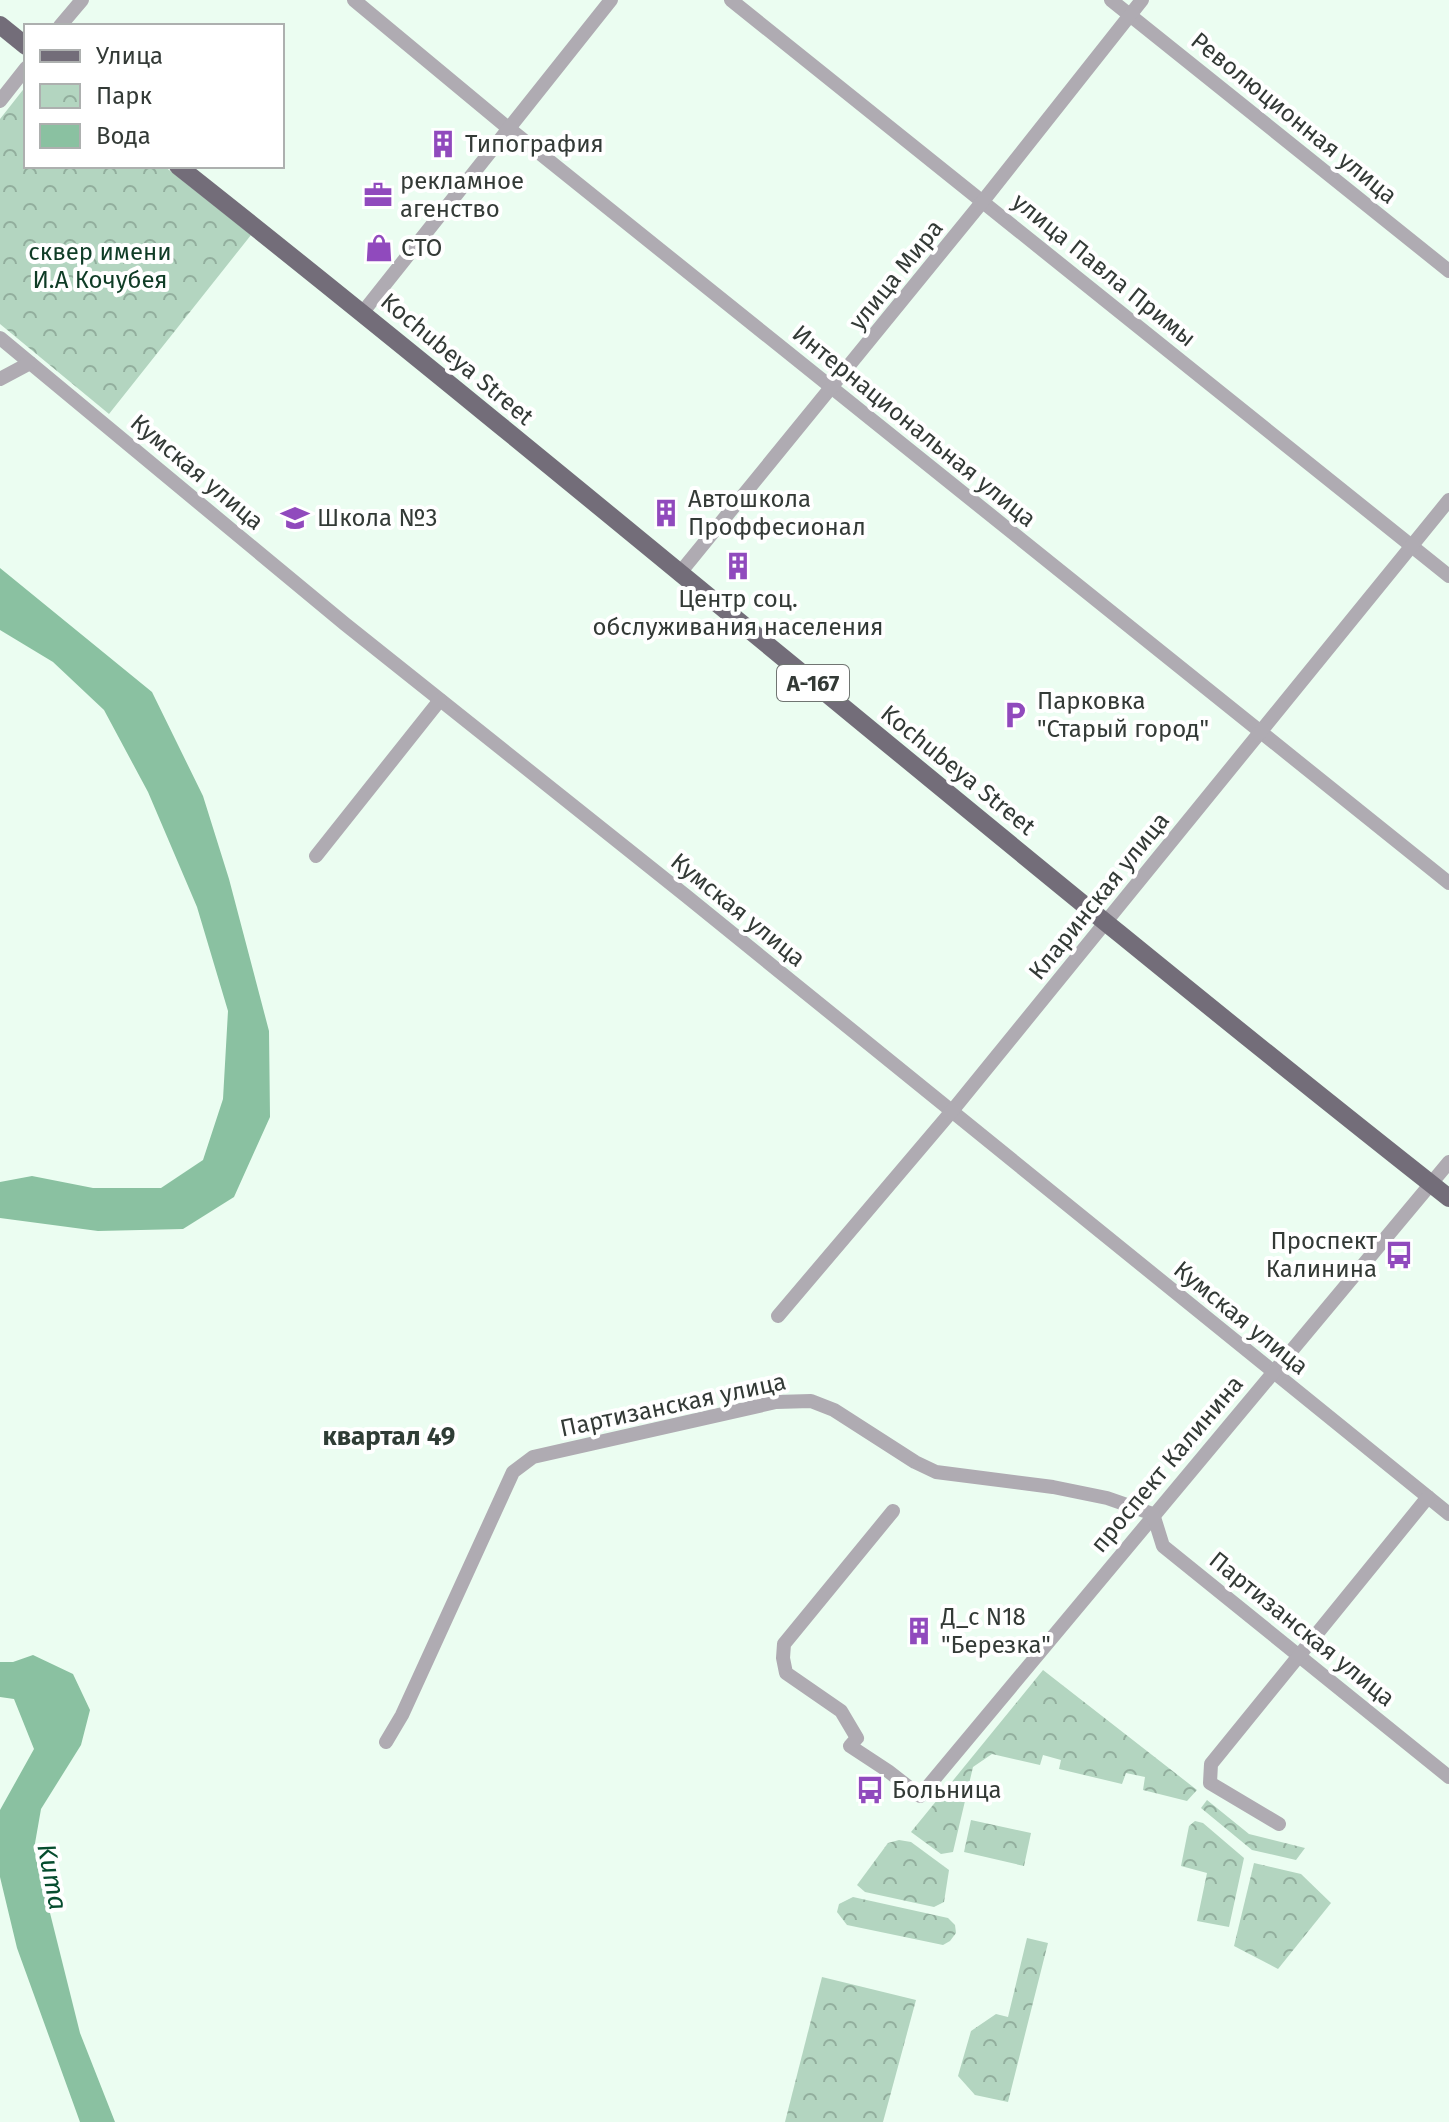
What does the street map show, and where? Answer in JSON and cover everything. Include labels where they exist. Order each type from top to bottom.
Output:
[{"type":"main road","points":[[0,25],[24,44]]},
{"type":"main road","name":"Kochubeya Street","points":[[181,168],[363,312],[679,574],[1449,1198]]},
{"type":"street","points":[[62,24],[82,0]]},
{"type":"street","name":"Интернациональная улица","points":[[354,0],[507,127],[1449,883]]},
{"type":"street","points":[[363,312],[611,0]]},
{"type":"street","name":"улица Павла Примы","points":[[731,0],[1449,576]]},
{"type":"street","name":"Революционная улица","points":[[1111,0],[1449,271]]},
{"type":"street","name":"улица Мира","points":[[679,574],[983,201],[1142,0]]},
{"type":"street","points":[[0,101],[24,71]]},
{"type":"street","name":"Кумская улица","points":[[0,338],[440,700],[1449,1514]]},
{"type":"street","points":[[0,379],[30,363]]},
{"type":"street","name":"Кларинская улица","points":[[778,1316],[952,1111],[1449,500]]},
{"type":"street","points":[[316,856],[440,700]]},
{"type":"street","name":"проспект Калинина","points":[[893,1511],[784,1644],[783,1658],[786,1673],[841,1711],[857,1738],[850,1746],[920,1796],[1449,1162]]},
{"type":"street","name":"Партизанская улица","points":[[386,1742],[402,1715],[513,1472],[533,1457],[776,1402],[811,1401],[834,1410],[936,1472],[1067,1490],[1107,1498],[1153,1514],[1163,1546],[1449,1777]]},
{"type":"street","points":[[1279,1824],[1210,1783],[1211,1764],[1428,1497]]},
{"type":"green space","name":"сквер имени И.А Кочубея","points":[[24,89],[24,168],[167,168],[251,235],[109,414],[0,324],[0,119]]},
{"type":"green space","points":[[1043,1670],[1197,1790],[1187,1801],[1143,1790],[1145,1777],[1126,1773],[1122,1784],[1059,1769],[1061,1760],[1043,1755],[1040,1765],[992,1754],[973,1767],[953,1852],[941,1854],[911,1832]]},
{"type":"green space","points":[[1207,1800],[1249,1834],[1305,1848],[1296,1860],[1252,1850],[1201,1808]]},
{"type":"green space","points":[[971,1820],[1031,1833],[1024,1866],[964,1852]]},
{"type":"green space","points":[[1195,1821],[1203,1823],[1244,1858],[1229,1927],[1197,1921],[1207,1873],[1181,1866],[1189,1826]]},
{"type":"green space","points":[[899,1840],[911,1842],[949,1870],[944,1902],[934,1907],[865,1892],[857,1885],[888,1843]]},
{"type":"green space","points":[[1254,1863],[1301,1874],[1331,1903],[1278,1969],[1234,1946]]},
{"type":"green space","points":[[853,1897],[948,1918],[955,1925],[956,1933],[943,1945],[847,1925],[837,1912],[839,1904]]},
{"type":"green space","points":[[1027,1938],[1048,1943],[1008,2102],[975,2095],[958,2076],[971,2031],[996,2014],[1008,2017]]},
{"type":"green space","points":[[822,1977],[916,2000],[883,2122],[785,2122]]},
{"type":"water","points":[[0,568],[152,692],[203,796],[229,879],[269,1031],[270,1117],[234,1197],[183,1229],[98,1231],[0,1218],[0,1182],[32,1176],[93,1188],[161,1188],[203,1160],[223,1099],[228,1011],[197,907],[148,792],[104,710],[53,662],[0,630]]},
{"type":"water","points":[[33,1655],[73,1674],[90,1710],[81,1745],[41,1809],[34,1849],[80,2033],[115,2122],[80,2122],[17,1948],[0,1877],[0,1810],[34,1749],[14,1699],[0,1697],[0,1662],[13,1662]]},
{"type":"place","name":"Типография","points":[[443,144]]},
{"type":"place","name":"рекламное агенство","points":[[378,195]]},
{"type":"place","name":"СТО","points":[[379,248]]},
{"type":"place","name":"Автошкола Проффесионал","points":[[666,513]]},
{"type":"place","name":"Школа №3","points":[[295,518]]},
{"type":"place","name":"Центр соц. обслуживания населения","points":[[738,566]]},
{"type":"place","name":"Парковка \"Старый город\"","points":[[1015,715]]},
{"type":"place","name":"Проспект Калинина","points":[[1399,1255]]},
{"type":"place","name":"Д_с N18 \"Березка\"","points":[[919,1631]]},
{"type":"place","name":"Больница","points":[[870,1790]]},
{"type":"district","name":"квартал 49","points":[[389,1436]]},
{"type":"water label","name":"Kuma","points":[[52,1877]]}]
